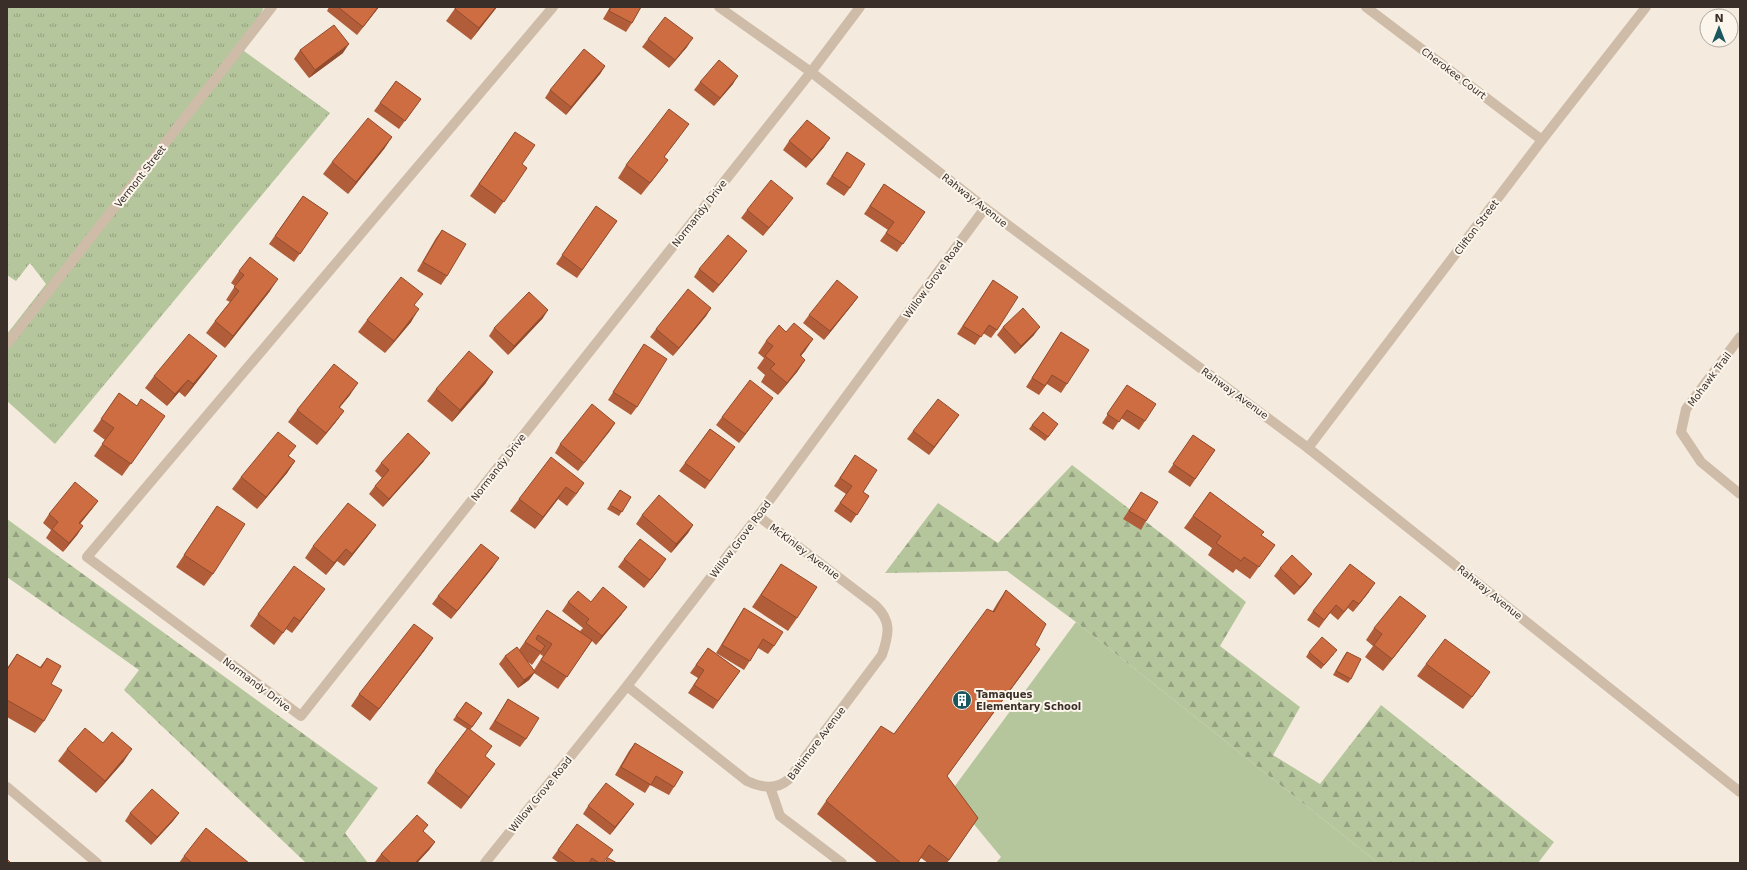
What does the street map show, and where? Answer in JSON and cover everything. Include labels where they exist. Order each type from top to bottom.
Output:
[{"type":"street","name":"Vermont Street","points":[[7,344],[272,7]]},
{"type":"street","name":"Normandy Drive","points":[[553,7],[87,557],[301,716],[811,72],[860,7]]},
{"type":"street","name":"Rahway Avenue","points":[[720,7],[811,72],[985,208],[1308,448],[1740,792]]},
{"type":"street","name":"Cherokee Court","points":[[1366,7],[1542,140]]},
{"type":"street","name":"Clifton Street","points":[[1308,448],[1542,140],[1646,7]]},
{"type":"street","name":"Willow Grove Road","points":[[487,862],[627,686],[758,516],[985,208]]},
{"type":"street","name":"Mohawk Trail","points":[[1740,337],[1686,409],[1681,432],[1701,462],[1740,494]]},
{"type":"street","name":"McKinley Avenue","points":[[758,516],[851,586]]},
{"type":"street","name":"Baltimore Avenue","points":[[770,787],[783,784],[790,779],[882,655],[887,641],[887,626],[884,613],[851,586]]},
{"type":"street","points":[[627,686],[747,782],[758,786],[770,787],[780,816],[842,863]]},
{"type":"street","points":[[7,788],[97,863]]},
{"type":"green space","points":[[7,7],[264,7],[244,51],[330,113],[55,444],[7,401],[7,334],[46,284],[30,263],[16,281],[7,275]]},
{"type":"green space","points":[[1072,465],[1171,541],[1246,602],[1220,646],[1300,707],[1273,755],[1320,784],[1381,705],[1554,842],[1538,863],[1378,863],[1076,622],[1007,571],[885,573],[938,503],[998,543]]},
{"type":"green space","points":[[7,519],[378,788],[345,833],[368,863],[306,863],[124,690],[139,670],[7,577]]},
{"type":"green space","points":[[1076,622],[1378,863],[996,863],[1001,857],[949,794]]},
{"type":"building","points":[[338,7],[378,7],[363,27]]},
{"type":"building","points":[[456,7],[496,7],[479,28],[455,9]]},
{"type":"building","points":[[611,7],[641,7],[632,23],[609,11]]},
{"type":"building","points":[[665,17],[693,38],[675,60],[648,39]]},
{"type":"building","points":[[334,25],[349,44],[315,70],[300,50]]},
{"type":"building","points":[[584,49],[605,66],[571,107],[550,90]]},
{"type":"building","points":[[719,60],[738,76],[720,98],[700,82]]},
{"type":"building","points":[[396,81],[421,99],[405,121],[380,103]]},
{"type":"building","points":[[669,109],[689,124],[664,157],[668,160],[650,183],[626,165]]},
{"type":"building","points":[[368,118],[392,137],[356,182],[332,162]]},
{"type":"building","points":[[807,120],[830,138],[812,160],[789,141]]},
{"type":"building","points":[[515,132],[535,145],[522,164],[527,168],[504,202],[479,184]]},
{"type":"building","points":[[847,152],[865,164],[850,188],[832,176]]},
{"type":"building","points":[[771,180],[793,198],[769,228],[747,210]]},
{"type":"building","points":[[884,184],[925,212],[903,244],[886,233],[894,222],[870,206]]},
{"type":"building","points":[[303,196],[328,213],[300,254],[275,236]]},
{"type":"building","points":[[596,206],[617,221],[582,270],[562,255]]},
{"type":"building","points":[[442,230],[466,244],[447,276],[423,262]]},
{"type":"building","points":[[728,235],[747,251],[719,285],[699,269]]},
{"type":"building","points":[[250,257],[278,279],[233,336],[215,321],[239,291],[234,287],[244,275],[239,271]]},
{"type":"building","points":[[401,277],[423,294],[414,305],[419,309],[394,341],[367,320]]},
{"type":"building","points":[[837,280],[858,297],[830,331],[809,315]]},
{"type":"building","points":[[993,280],[1018,297],[997,330],[989,325],[981,337],[963,326]]},
{"type":"building","points":[[688,289],[711,308],[679,348],[656,329]]},
{"type":"building","points":[[529,292],[548,310],[514,346],[494,328]]},
{"type":"building","points":[[1023,308],[1040,327],[1021,346],[1003,327]]},
{"type":"building","points":[[794,323],[813,339],[800,355],[805,360],[787,383],[770,369],[775,364],[765,356],[773,346],[766,341],[779,325],[786,332]]},
{"type":"building","points":[[1061,332],[1089,350],[1067,384],[1052,375],[1045,386],[1032,378]]},
{"type":"building","points":[[189,334],[217,356],[193,384],[188,380],[175,394],[154,376]]},
{"type":"building","points":[[644,344],[667,359],[637,407],[613,392]]},
{"type":"building","points":[[469,351],[493,372],[460,410],[436,389]]},
{"type":"building","points":[[334,364],[358,383],[339,407],[344,411],[326,433],[297,410]]},
{"type":"building","points":[[750,380],[773,398],[745,434],[722,417]]},
{"type":"building","points":[[1127,385],[1156,404],[1145,421],[1127,410],[1119,422],[1107,414]]},
{"type":"building","points":[[119,393],[137,406],[141,399],[165,416],[131,464],[102,444],[114,428],[101,419]]},
{"type":"building","points":[[938,399],[959,415],[934,447],[913,431]]},
{"type":"building","points":[[592,404],[615,423],[584,463],[560,444]]},
{"type":"building","points":[[1043,412],[1058,424],[1048,437],[1032,425]]},
{"type":"building","points":[[710,429],[735,447],[710,481],[685,463]]},
{"type":"building","points":[[278,432],[296,446],[288,456],[295,461],[266,497],[241,477]]},
{"type":"building","points":[[408,433],[430,453],[389,499],[375,486],[389,470],[381,463]]},
{"type":"building","points":[[1193,435],[1215,450],[1195,479],[1173,464]]},
{"type":"building","points":[[855,455],[877,470],[863,492],[869,496],[857,515],[840,503],[852,486],[840,478]]},
{"type":"building","points":[[551,457],[584,483],[576,494],[566,487],[543,517],[519,499]]},
{"type":"building","points":[[75,482],[98,501],[79,523],[83,526],[69,543],[52,529],[58,522],[49,514]]},
{"type":"building","points":[[620,490],[631,497],[622,512],[610,505]]},
{"type":"building","points":[[1141,492],[1158,502],[1146,521],[1129,511]]},
{"type":"building","points":[[1210,492],[1264,532],[1261,535],[1275,545],[1259,567],[1244,557],[1241,561],[1216,543],[1221,536],[1193,516]]},
{"type":"building","points":[[659,495],[693,525],[676,544],[642,515]]},
{"type":"building","points":[[348,503],[376,525],[352,554],[346,549],[334,563],[313,546]]},
{"type":"building","points":[[217,506],[245,524],[213,574],[184,555]]},
{"type":"building","points":[[640,539],[666,559],[650,580],[624,559]]},
{"type":"building","points":[[481,544],[499,558],[457,611],[438,596]]},
{"type":"building","points":[[1292,555],[1312,574],[1300,587],[1280,568]]},
{"type":"building","points":[[781,564],[817,587],[797,618],[761,595]]},
{"type":"building","points":[[1350,564],[1375,583],[1359,604],[1353,600],[1344,612],[1336,605],[1324,620],[1313,611]]},
{"type":"building","points":[[294,566],[325,589],[300,621],[294,617],[283,633],[258,614]]},
{"type":"building","points":[[603,587],[627,607],[602,636],[586,623],[589,619],[568,602],[578,591],[591,602]]},
{"type":"building","name":"Tamaques Elementary School","points":[[1006,590],[1046,624],[1035,645],[1040,649],[947,776],[978,818],[949,860],[929,845],[917,863],[901,863],[826,801],[881,726],[894,734],[987,609],[994,612]]},
{"type":"building","points":[[1400,596],[1426,616],[1392,659],[1374,645],[1382,634],[1374,628]]},
{"type":"building","points":[[744,608],[783,632],[774,646],[763,639],[750,661],[722,645]]},
{"type":"building","points":[[547,610],[592,640],[567,677],[541,660],[552,644],[538,635],[536,639],[545,646],[541,652],[525,642]]},
{"type":"building","points":[[414,624],[433,638],[379,709],[359,694]]},
{"type":"building","points":[[1322,637],[1337,650],[1324,665],[1309,652]]},
{"type":"building","points":[[1445,639],[1490,672],[1472,697],[1426,664]]},
{"type":"building","points":[[517,647],[535,672],[524,680],[505,656]]},
{"type":"building","points":[[708,648],[740,671],[718,701],[694,685],[704,670],[696,665]]},
{"type":"building","points":[[1347,652],[1361,659],[1351,679],[1336,671]]},
{"type":"building","points":[[17,654],[41,668],[47,658],[61,666],[51,684],[62,690],[44,721],[7,700],[7,670]]},
{"type":"building","points":[[508,699],[539,718],[526,739],[495,721]]},
{"type":"building","points":[[466,702],[482,713],[472,727],[456,716]]},
{"type":"building","points":[[85,728],[103,743],[112,732],[132,749],[105,781],[67,749]]},
{"type":"building","points":[[468,728],[492,746],[485,756],[495,764],[469,797],[435,771]]},
{"type":"building","points":[[635,743],[683,772],[674,787],[656,776],[651,785],[621,767]]},
{"type":"building","points":[[606,783],[634,804],[615,827],[588,806]]},
{"type":"building","points":[[152,789],[179,813],[157,837],[130,813]]},
{"type":"building","points":[[417,815],[428,825],[423,831],[435,842],[415,863],[391,863],[381,854]]},
{"type":"building","points":[[577,824],[613,850],[603,863],[599,863],[592,858],[589,863],[576,863],[558,850]]},
{"type":"building","points":[[206,828],[249,863],[192,863],[184,856]]},
{"type":"building","points":[[608,858],[617,863],[605,863]]},
{"type":"place","name":"Tamaques Elementary School","points":[[962,700]]}]
